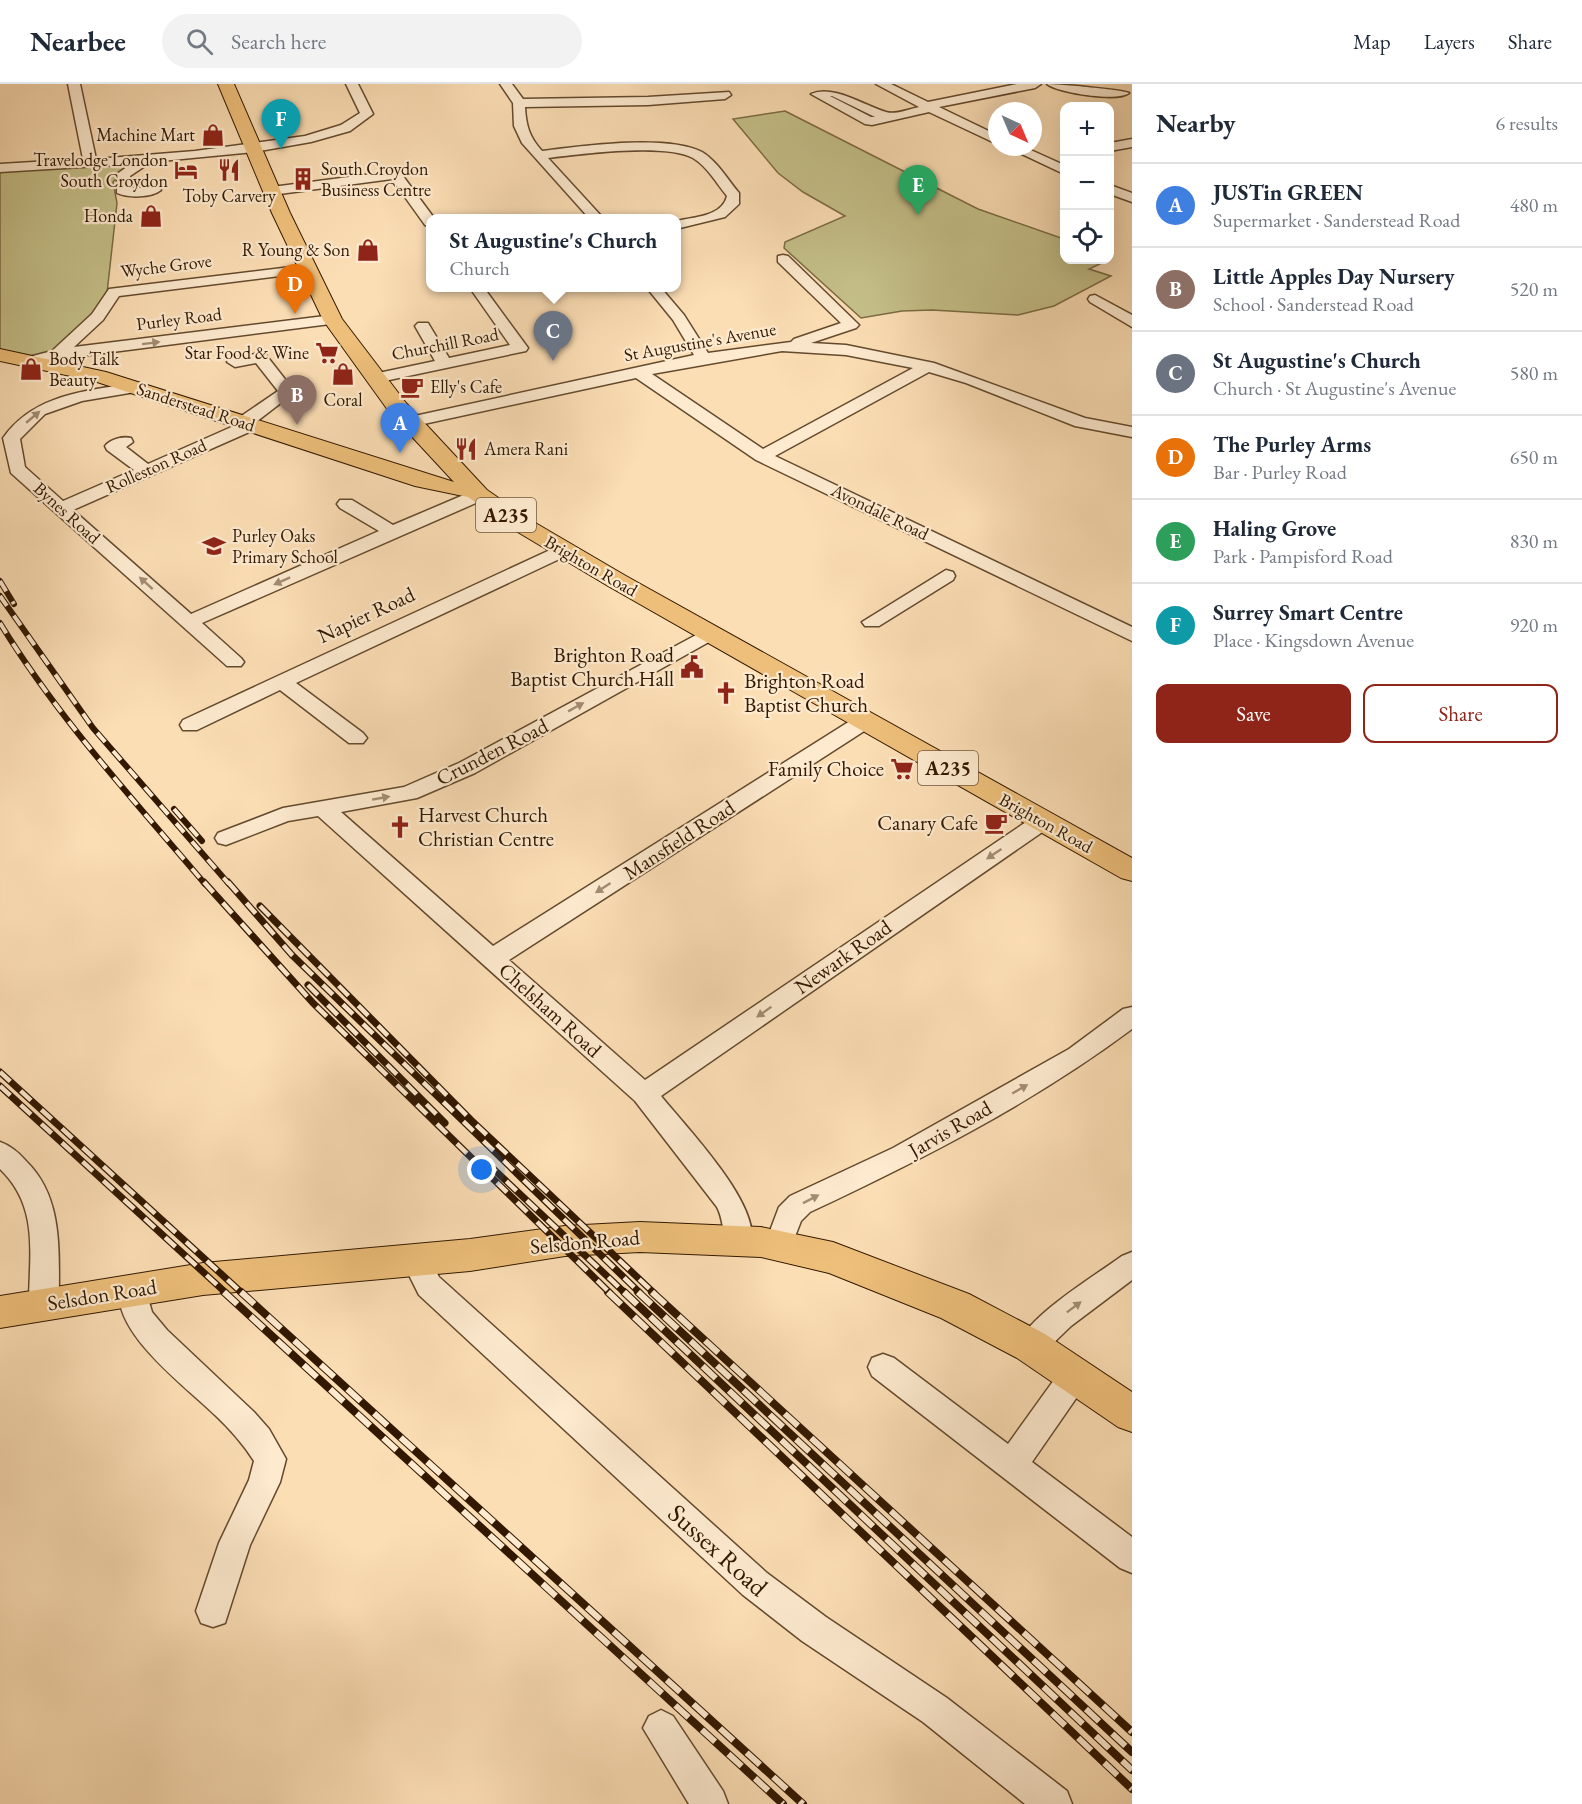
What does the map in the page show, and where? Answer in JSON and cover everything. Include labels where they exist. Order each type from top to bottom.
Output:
[{"type":"main road","name":"Brighton Road","points":[[226,84],[252,148],[333,321],[410,422],[472,487],[563,550],[1132,872]]},
{"type":"main road","name":"Sanderstead Road","points":[[0,355],[99,376],[423,481],[454,489],[472,487]]},
{"type":"main road","name":"Selsdon Road","points":[[0,1312],[133,1290],[280,1270],[415,1259],[616,1237],[739,1240],[779,1244],[833,1258],[909,1286],[976,1316],[1030,1346],[1132,1414]]},
{"type":"street","points":[[74,84],[90,161]]},
{"type":"street","points":[[0,168],[150,158],[252,148],[332,133],[358,124],[367,113],[352,84]]},
{"type":"street","points":[[506,84],[519,103],[519,126],[528,143],[592,214]]},
{"type":"street","points":[[638,84],[648,101]]},
{"type":"street","points":[[882,84],[905,89],[927,107],[988,136]]},
{"type":"street","points":[[886,117],[834,92],[817,94],[863,119],[872,121],[1035,84]]},
{"type":"street","points":[[1053,84],[1102,94],[1123,93]]},
{"type":"street","points":[[519,103],[648,101],[725,95]]},
{"type":"street","points":[[1114,146],[1132,143]]},
{"type":"street","points":[[540,155],[644,148],[680,150],[697,155],[734,196],[734,204],[730,210],[717,215],[681,224]]},
{"type":"street","points":[[1032,156],[1060,168]]},
{"type":"street","points":[[150,158],[124,174],[122,190],[128,193],[154,190]]},
{"type":"street","points":[[1045,162],[1060,158]]},
{"type":"street","points":[[272,191],[395,175],[426,217]]},
{"type":"street","points":[[1114,191],[1132,198]]},
{"type":"street","points":[[783,259],[851,325],[805,339],[793,346]]},
{"type":"street","name":"Wyche Grove","points":[[58,354],[98,316],[114,292],[307,269]]},
{"type":"street","name":"Churchill Road","points":[[375,378],[520,348],[480,292]]},
{"type":"street","points":[[657,292],[679,318],[703,358]]},
{"type":"street","points":[[1095,299],[1132,322]]},
{"type":"street","name":"Purley Road","points":[[31,361],[58,354],[333,321]]},
{"type":"street","points":[[423,326],[445,364]]},
{"type":"street","name":"St Augustine's Avenue","points":[[410,422],[703,358],[760,348],[793,346],[846,350],[928,366],[981,383],[1081,422],[1132,432]]},
{"type":"street","name":"Rolleston Road","points":[[62,508],[247,424],[287,392],[260,358],[235,362]]},
{"type":"street","points":[[762,456],[928,366]]},
{"type":"street","name":"Avondale Road","points":[[638,372],[762,456],[1132,635]]},
{"type":"street","name":"Bynes Road","points":[[135,388],[79,398],[39,411],[10,438],[17,469],[234,662]]},
{"type":"street","points":[[124,442],[113,446],[147,471]]},
{"type":"street","points":[[189,622],[393,532],[472,487]]},
{"type":"street","points":[[346,504],[393,532]]},
{"type":"street","name":"Napier Road","points":[[190,725],[563,550]]},
{"type":"street","points":[[872,622],[946,576]]},
{"type":"street","name":"Crunden Road","points":[[226,838],[283,814],[409,793],[467,768],[709,634]]},
{"type":"street","points":[[281,681],[356,738]]},
{"type":"street","name":"Mansfield Road","points":[[493,958],[865,721]]},
{"type":"street","name":"Chelsham Road","points":[[324,808],[644,1094],[727,1199],[736,1216],[739,1240]]},
{"type":"street","name":"Newark Road","points":[[644,1094],[1043,821]]},
{"type":"street","name":"Jarvis Road","points":[[779,1244],[789,1215],[800,1204],[913,1150],[1078,1056],[1132,1016]]},
{"type":"street","points":[[0,1153],[29,1183],[38,1199],[42,1228],[44,1305]]},
{"type":"street","name":"Sussex Road","points":[[415,1259],[429,1286],[755,1584],[814,1629],[935,1710],[1054,1804]]},
{"type":"street","points":[[1030,1346],[1061,1317],[1132,1264]]},
{"type":"street","points":[[133,1290],[140,1319],[172,1357],[260,1439],[270,1459],[264,1482],[235,1543],[213,1611]]},
{"type":"street","points":[[883,1366],[1132,1557]]},
{"type":"street","points":[[1012,1465],[1075,1375]]},
{"type":"street","points":[[661,1728],[710,1804]]},
{"type":"shaded area","points":[[785,111],[978,209],[1060,238],[1060,264],[1100,264],[1089,269],[1111,276],[1054,306],[1018,315],[932,310],[902,311],[861,318],[784,248],[785,242],[845,216],[803,192],[778,173],[733,119]]},
{"type":"shaded area","points":[[139,163],[119,175],[113,182],[117,203],[107,293],[94,316],[55,353],[34,358],[0,351],[0,171]]},
{"type":"railway","points":[[0,581],[14,604]]},
{"type":"railway","points":[[0,596],[93,728],[229,884]]},
{"type":"railway","points":[[0,623],[71,725],[205,884]]},
{"type":"railway","points":[[174,809],[202,841]]},
{"type":"railway","points":[[204,882],[313,1003],[610,1293]]},
{"type":"railway","points":[[228,882],[292,955],[640,1293]]},
{"type":"railway","points":[[260,906],[471,1120],[654,1293]]},
{"type":"railway","points":[[308,985],[445,1123]]},
{"type":"railway","points":[[0,1072],[242,1293]]},
{"type":"railway","points":[[0,1086],[226,1293]]},
{"type":"railway","points":[[486,1162],[625,1293]]},
{"type":"railway","points":[[224,1292],[783,1804]]},
{"type":"railway","points":[[241,1292],[803,1804]]},
{"type":"railway","points":[[608,1292],[1132,1789]]},
{"type":"railway","points":[[624,1292],[1132,1770]]},
{"type":"railway","points":[[638,1292],[1132,1752]]},
{"type":"railway","points":[[652,1292],[1132,1732]]},
{"type":"place","name":"Machine Mart","points":[[213,135]]},
{"type":"place","name":"Surrey Smart Centre","points":[[281,149]]},
{"type":"place","name":"Travelodge London South Croydon","points":[[186,170]]},
{"type":"place","name":"Toby Carvery","points":[[229,170]]},
{"type":"place","name":"South Croydon Business Centre","points":[[303,179]]},
{"type":"place","name":"Haling Grove","points":[[918,215]]},
{"type":"place","name":"Honda","points":[[151,216]]},
{"type":"place","name":"R Young & Son","points":[[368,250]]},
{"type":"place","name":"The Purley Arms","points":[[295,314]]},
{"type":"place","name":"Star Food & Wine","points":[[327,353]]},
{"type":"place","name":"St Augustine's Church","points":[[553,361]]},
{"type":"place","name":"Body Talk Beauty","points":[[31,369]]},
{"type":"place","name":"Coral","points":[[343,374]]},
{"type":"place","name":"Elly's Cafe","points":[[412,387]]},
{"type":"place","name":"Little Apples Day Nursery","points":[[297,425]]},
{"type":"place","name":"Amera Rani","points":[[466,449]]},
{"type":"place","name":"JUSTin GREEN","points":[[400,453]]},
{"type":"place","name":"Purley Oaks Primary School","points":[[214,546]]},
{"type":"place","name":"Brighton Road Baptist Church Hall","points":[[692,667]]},
{"type":"place","name":"Brighton Road Baptist Church","points":[[726,693]]},
{"type":"place","name":"Family Choice","points":[[902,769]]},
{"type":"place","name":"Canary Cafe","points":[[996,823]]},
{"type":"place","name":"Harvest Church Christian Centre","points":[[400,827]]}]
